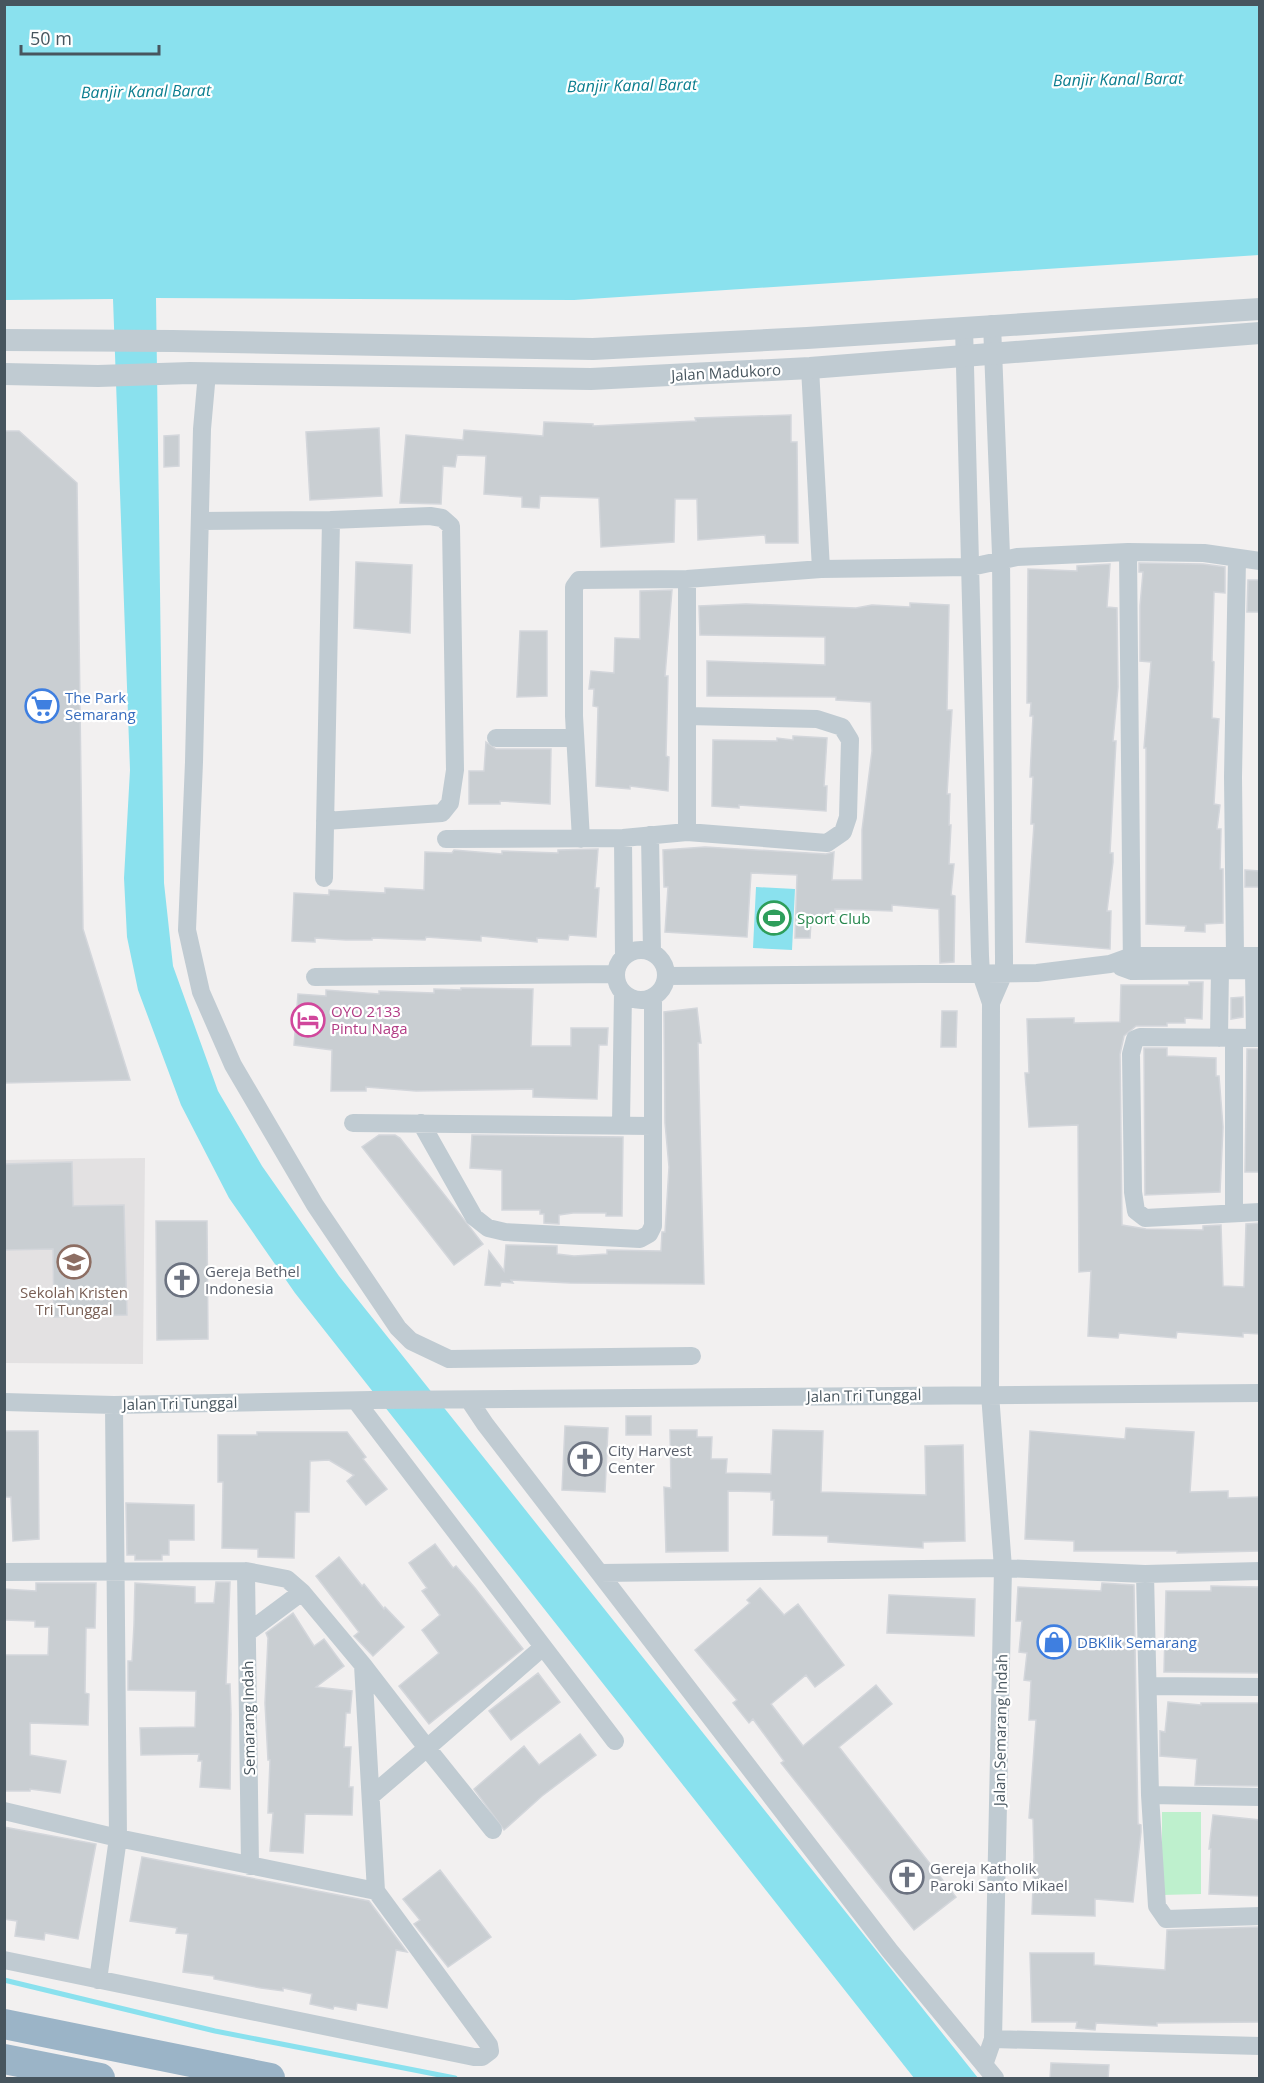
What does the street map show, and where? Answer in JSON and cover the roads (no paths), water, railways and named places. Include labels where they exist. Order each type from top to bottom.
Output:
[{"type":"highway","points":[[4,2024],[270,2079]]},
{"type":"highway","points":[[4,2059],[100,2079]]},
{"type":"highway","points":[[4,2070],[45,2079]]},
{"type":"street","name":"Jalan Madukoro","points":[[4,340],[593,349],[807,338],[992,324],[1260,309]]},
{"type":"street","points":[[991,1003],[1004,973],[1001,561],[992,324]]},
{"type":"street","points":[[964,327],[981,974],[991,1003]]},
{"type":"street","name":"Jalan Madukoro","points":[[4,374],[591,379],[810,368],[1260,333]]},
{"type":"street","points":[[810,368],[821,569]]},
{"type":"street","points":[[191,374],[202,429],[187,930],[201,992],[233,1065],[315,1205],[398,1328],[411,1341],[430,1352],[449,1359],[692,1356]]},
{"type":"street","points":[[200,521],[331,520],[430,516],[442,518],[451,526],[455,770],[450,803],[442,813],[325,821]]},
{"type":"street","points":[[324,878],[331,520]]},
{"type":"street","points":[[1128,552],[1132,964]]},
{"type":"street","points":[[581,839],[575,738],[574,587],[579,580],[687,579],[821,569],[971,567],[1017,557],[1128,552],[1204,554],[1260,561]]},
{"type":"street","points":[[1234,956],[1233,777],[1237,559]]},
{"type":"street","points":[[687,579],[687,832]]},
{"type":"street","points":[[446,839],[623,838],[687,832],[827,843],[843,832],[848,817],[850,740],[842,727],[817,719],[687,716]]},
{"type":"street","points":[[496,738],[575,738]]},
{"type":"street","points":[[975,753],[1003,753]]},
{"type":"street","points":[[650,835],[651,952]]},
{"type":"street","points":[[621,1124],[623,993],[616,975],[624,957],[623,838]]},
{"type":"street","points":[[623,993],[641,1001],[653,998],[664,986],[667,976],[660,958],[651,952],[632,951],[624,957]]},
{"type":"street","points":[[1132,964],[1234,956],[1258,965]]},
{"type":"street","points":[[667,976],[981,974],[1110,964],[1220,969],[1258,965]]},
{"type":"street","points":[[1258,965],[1257,1038],[1160,1036],[1135,1039],[1131,1054],[1133,1192],[1136,1211],[1144,1218],[1260,1212]]},
{"type":"street","points":[[1220,969],[1226,1038],[1234,1212]]},
{"type":"street","points":[[315,977],[616,975]]},
{"type":"street","points":[[421,1123],[474,1216],[488,1228],[505,1232],[640,1239],[649,1234],[652,1226],[653,998]]},
{"type":"street","name":"Jalan Semarang Indah","points":[[989,2072],[993,2039],[1003,1568],[990,1394],[991,1003]]},
{"type":"street","points":[[353,1123],[651,1126]]},
{"type":"street","name":"Jalan Tri Tunggal","points":[[4,1402],[114,1405],[363,1400],[1260,1393]]},
{"type":"street","points":[[363,1400],[543,1647],[615,1741]]},
{"type":"street","points":[[469,1400],[485,1424],[890,1951],[989,2072]]},
{"type":"street","points":[[98,1980],[118,1838],[114,1405]]},
{"type":"street","points":[[600,1573],[1003,1568],[1145,1574],[1260,1571]]},
{"type":"street","points":[[4,1572],[246,1571],[287,1579],[302,1592],[363,1665],[492,1830]]},
{"type":"street","name":"Semarang Indah","points":[[246,1571],[250,1866]]},
{"type":"street","points":[[1145,1574],[1150,1796],[1157,1906],[1166,1918],[1260,1916]]},
{"type":"street","points":[[247,1633],[302,1592]]},
{"type":"street","points":[[371,1796],[543,1647]]},
{"type":"street","points":[[4,1960],[474,2057],[488,2054],[489,2045],[376,1891],[363,1665]]},
{"type":"street","points":[[1149,1686],[1260,1687]]},
{"type":"street","points":[[1150,1796],[1260,1797]]},
{"type":"street","points":[[4,1811],[118,1838],[376,1891]]},
{"type":"street","points":[[993,2039],[1260,2046]]},
{"type":"water","name":"Banjir Kanal Barat","points":[[4,5],[1259,5],[1259,255],[574,300],[156,298],[164,883],[173,966],[218,1091],[262,1166],[339,1276],[978,2078],[914,2078],[295,1293],[229,1198],[181,1105],[138,990],[127,937],[124,878],[130,770],[113,299],[5,300]]},
{"type":"water","name":"Sport Club","points":[[756,887],[795,889],[792,950],[753,948]]},
{"type":"waterway","points":[[4,1980],[215,2031],[455,2078]]},
{"type":"place","name":"The Park Semarang","points":[[42,706]]},
{"type":"place","name":"Sport Club","points":[[774,918]]},
{"type":"place","name":"OYO 2133 Pintu Naga","points":[[308,1020]]},
{"type":"place","name":"Sekolah Kristen Tri Tunggal","points":[[74,1262]]},
{"type":"place","name":"Gereja Bethel Indonesia","points":[[182,1280]]},
{"type":"place","name":"City Harvest Center","points":[[585,1459]]},
{"type":"place","name":"DBKlik Semarang","points":[[1054,1642]]},
{"type":"place","name":"Gereja Katholik Paroki Santo Mikael","points":[[907,1877]]}]
